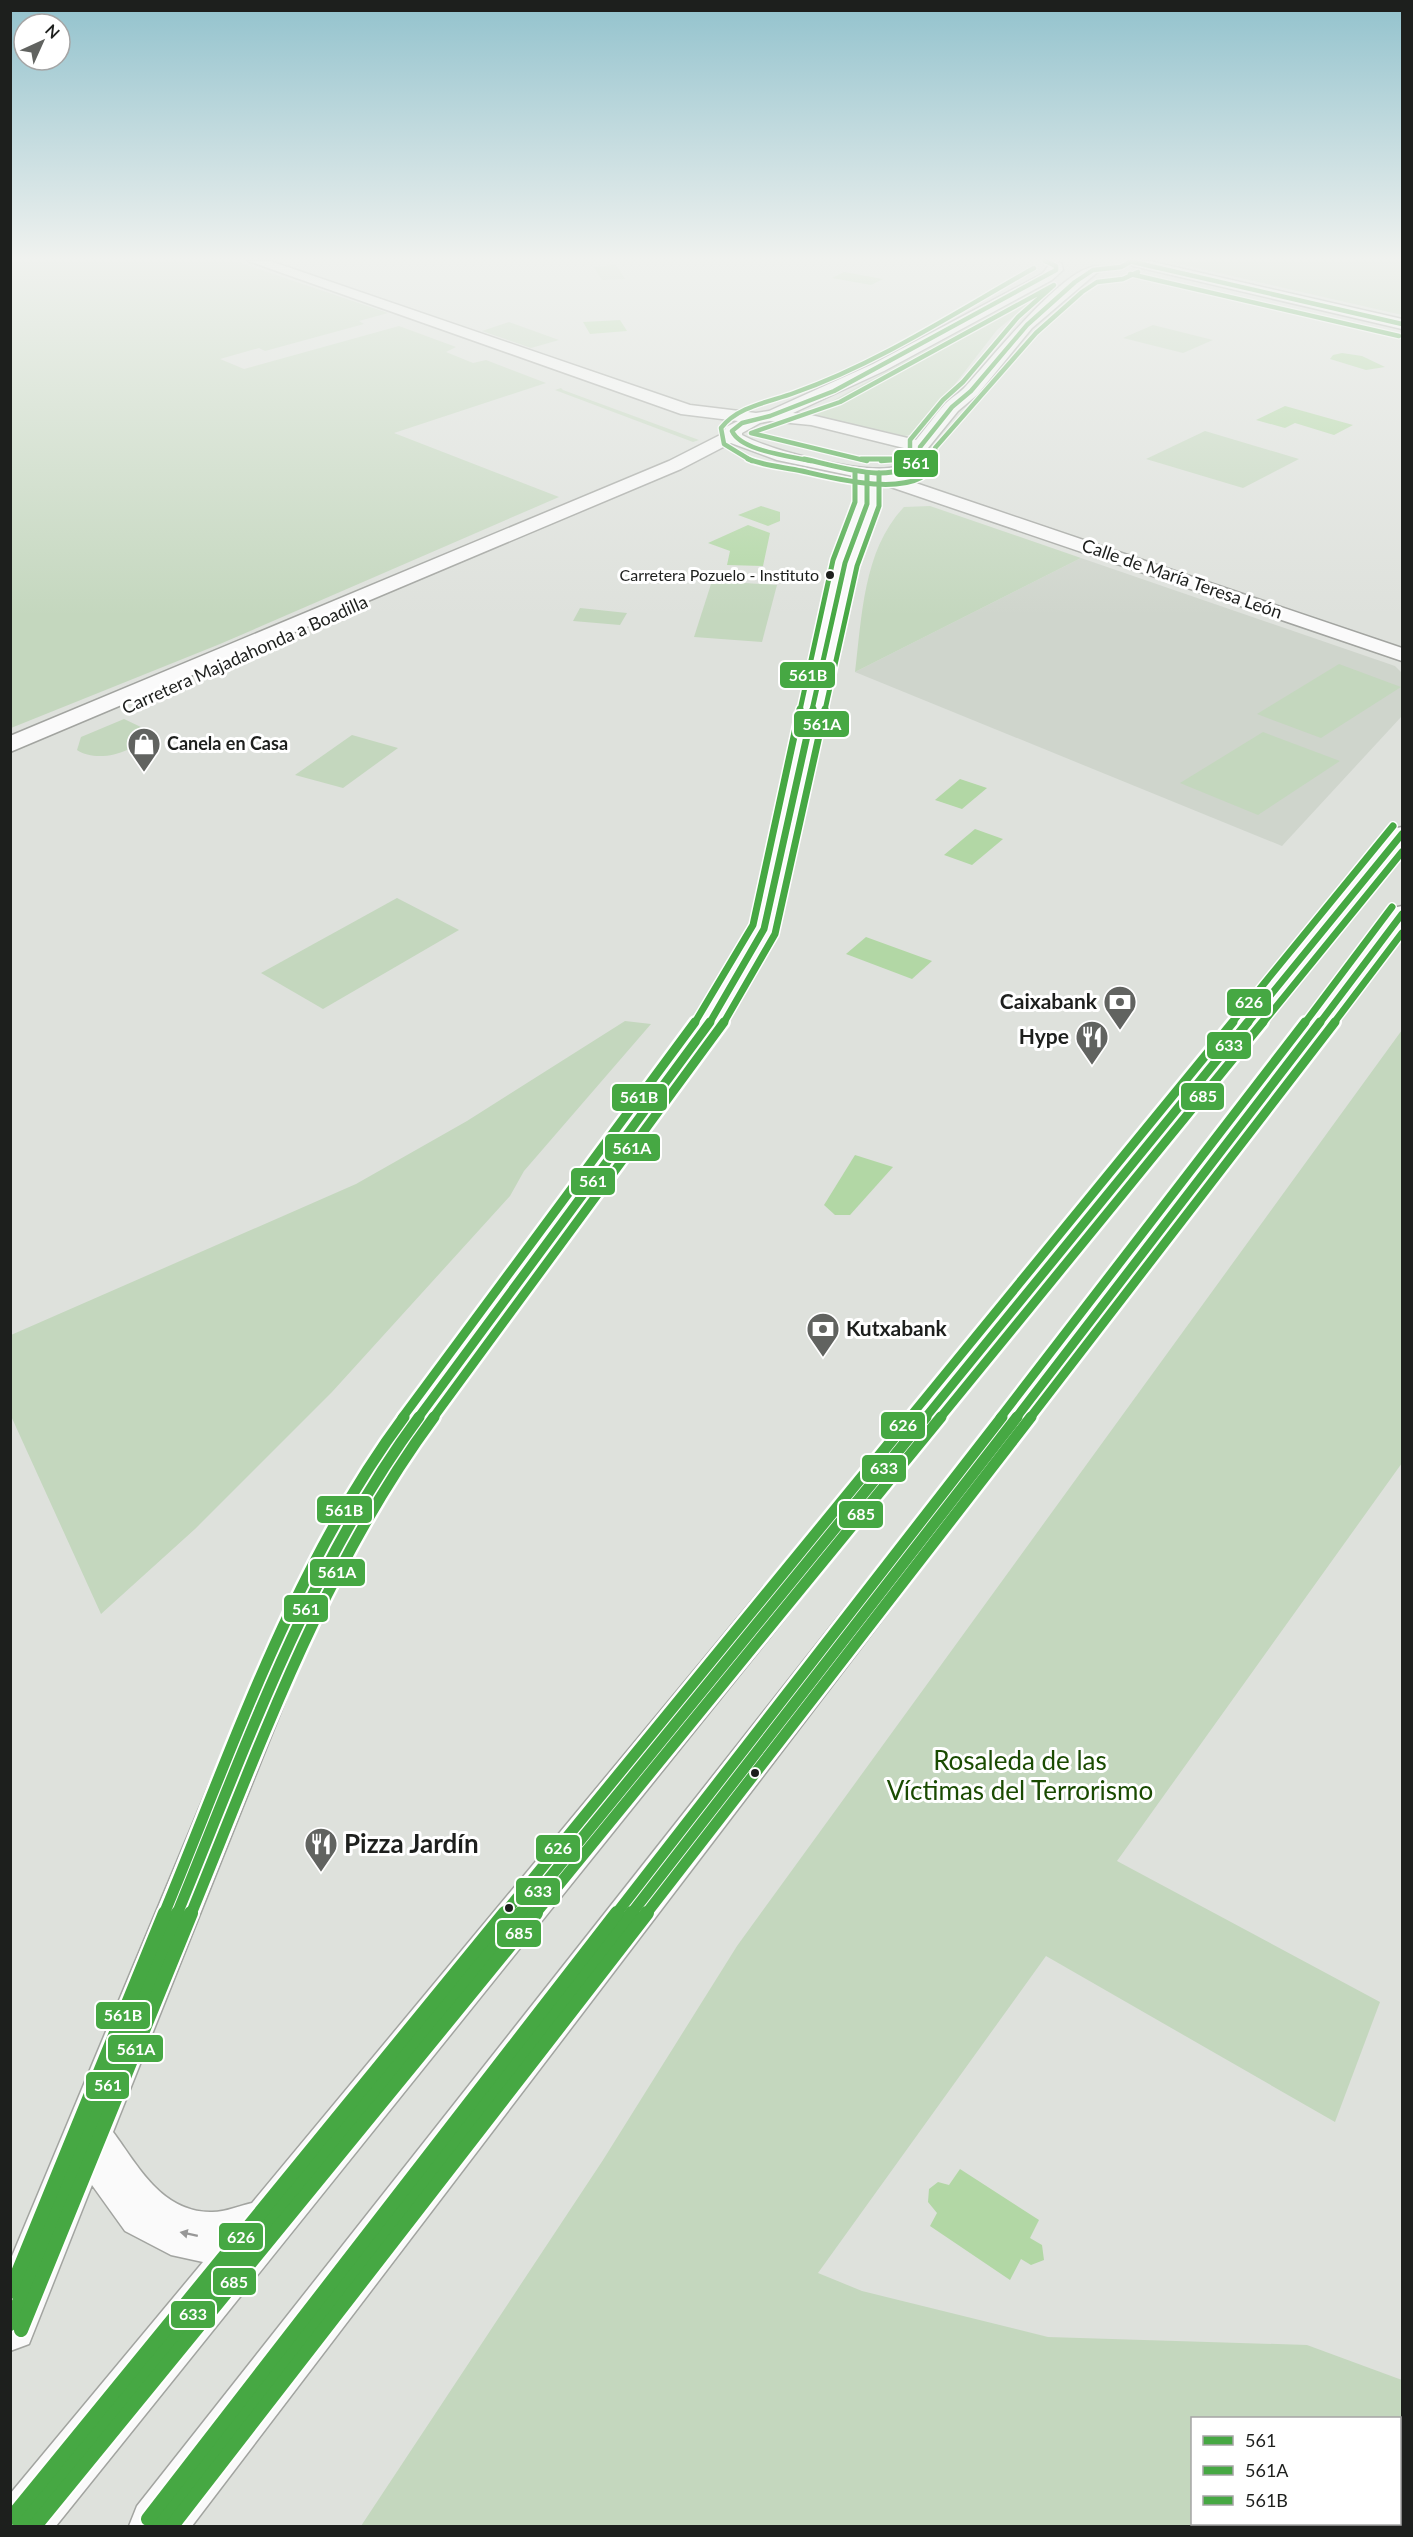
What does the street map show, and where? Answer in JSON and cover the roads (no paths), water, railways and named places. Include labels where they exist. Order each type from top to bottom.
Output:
[{"type":"street","points":[[598,379],[687,410],[732,433],[738,442],[754,448],[906,496],[932,495]]},
{"type":"street","points":[[763,417],[834,390],[855,379]]},
{"type":"street","points":[[920,447],[952,407],[981,379]]},
{"type":"street","points":[[10,2325],[88,2139],[285,1651],[340,1538],[403,1438],[702,1034],[764,929],[845,562],[868,484],[886,474],[912,468],[924,460],[924,453],[920,447],[811,420],[687,410]]},
{"type":"street","name":"Carretera Majadahonda a Boadilla","points":[[10,759],[18,749],[45,736],[229,657],[284,629],[456,559],[675,465],[763,417]]},
{"type":"street","name":"Carretera Majadahonda a Boadilla","points":[[675,465],[720,453],[754,448]]},
{"type":"street","name":"Calle de María Teresa León","points":[[912,468],[920,483],[962,504]]},
{"type":"street","name":"Calle de María Teresa León","points":[[868,484],[932,495],[962,504],[1402,655]]},
{"type":"street","name":"Carretera Majadahonda a Boadilla","points":[[18,749],[259,650],[456,559]]},
{"type":"street","points":[[20,2526],[1402,834]]},
{"type":"street","points":[[157,2526],[1224,1149],[1402,914]]},
{"type":"street","points":[[88,2139],[143,2213],[171,2230],[211,2238],[267,2226]]},
{"type":"place","name":"Carretera Pozuelo - Instituto","points":[[830,575]]},
{"type":"place","name":"Canela en Casa","points":[[144,773]]},
{"type":"place","name":"Caixabank","points":[[1120,1031]]},
{"type":"place","name":"Hype","points":[[1092,1066]]},
{"type":"place","name":"Kutxabank","points":[[823,1358]]},
{"type":"place","name":"Pizza Jardín","points":[[321,1873]]},
{"type":"park label","name":"Rosaleda de las Víctimas del Terrorismo","points":[[1020,1776]]}]
